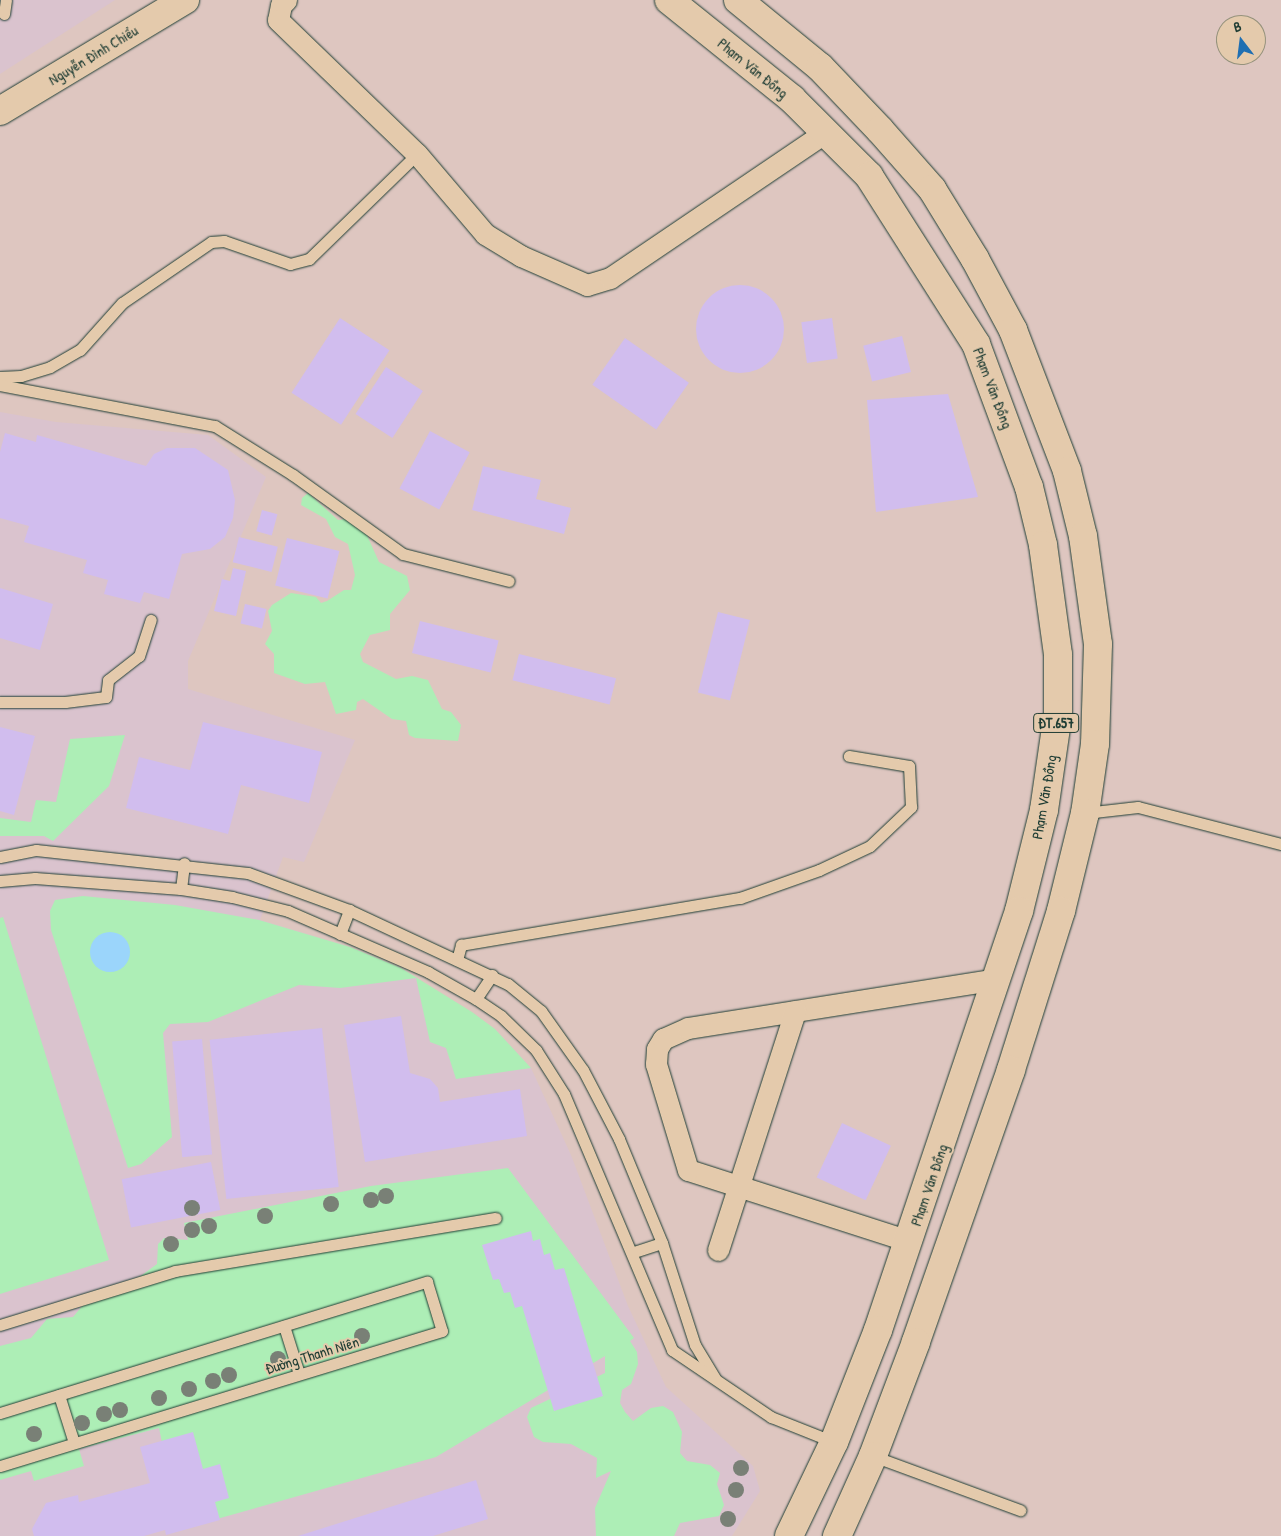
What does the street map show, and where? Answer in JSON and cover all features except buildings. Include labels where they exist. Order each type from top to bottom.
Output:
[{"type":"main road","name":"Nguyễn Đình Chiểu","points":[[0,110],[185,0]]},
{"type":"main road","name":"Phạm Văn Đồng","points":[[668,0],[827,132],[869,176],[898,216],[976,344],[1023,470],[1043,545],[1058,655],[1058,714],[1044,810],[997,979],[909,1240],[834,1442],[789,1536]]},
{"type":"main road","name":"ĐT.657","points":[[738,0],[820,67],[854,102],[932,189],[975,259],[1013,330],[1067,471],[1083,536],[1098,644],[1099,700],[1085,813],[1061,912],[1011,1070],[873,1456],[837,1536]]},
{"type":"main road","points":[[827,132],[854,102]]},
{"type":"main road","points":[[834,1442],[873,1456]]},
{"type":"street","points":[[286,0],[281,5],[278,20],[417,154],[485,234],[520,256],[587,285],[610,278],[827,132]]},
{"type":"street","points":[[909,1240],[688,1170],[656,1064],[657,1049],[663,1039],[688,1028],[997,979]]},
{"type":"street","points":[[718,1250],[795,1011]]},
{"type":"lane","points":[[4,14],[6,0]]},
{"type":"lane","points":[[0,377],[21,376],[50,367],[80,350],[122,303],[211,242],[224,240],[290,264],[309,259],[417,154]]},
{"type":"lane","points":[[0,384],[215,426],[293,475],[403,554],[509,581]]},
{"type":"lane","points":[[0,702],[65,702],[106,697],[108,680],[139,656],[151,620]]},
{"type":"lane","points":[[456,960],[461,945],[740,898],[819,870],[870,846],[911,807],[909,766],[848,756]]},
{"type":"lane","points":[[1085,813],[1138,807],[1281,844]]},
{"type":"lane","points":[[0,857],[36,850],[184,863],[248,873],[349,910],[492,975],[541,1012],[583,1070],[619,1139],[662,1243],[695,1345],[719,1384]]},
{"type":"lane","points":[[181,889],[184,863]]},
{"type":"lane","points":[[0,881],[34,878],[181,889],[288,912],[428,972],[476,999],[501,1016],[536,1050],[564,1094],[634,1252],[672,1350],[719,1384],[771,1417],[834,1442]]},
{"type":"lane","points":[[340,934],[349,910]]},
{"type":"lane","points":[[476,999],[492,975]]},
{"type":"lane","points":[[0,1325],[175,1271],[496,1218]]},
{"type":"lane","points":[[634,1252],[662,1243]]},
{"type":"lane","name":"Đường Thanh Niên","points":[[0,1466],[442,1331],[427,1282],[284,1326]]},
{"type":"lane","points":[[0,1413],[284,1326],[299,1374]]},
{"type":"lane","points":[[59,1395],[74,1443]]},
{"type":"lane","points":[[873,1456],[1020,1510]]},
{"type":"shaded area","points":[[0,0],[115,0],[0,74]]},
{"type":"shaded area","points":[[0,412],[56,422],[208,435],[266,477],[188,661],[188,689],[355,740],[304,862],[283,857],[260,920],[350,947],[401,968],[495,1029],[531,1068],[571,1155],[628,1306],[666,1387],[753,1466],[760,1491],[732,1536],[0,1536]]},
{"type":"green space","points":[[308,493],[338,520],[346,519],[366,533],[379,562],[407,576],[410,590],[390,614],[390,630],[370,635],[360,654],[363,662],[396,679],[412,676],[428,680],[442,709],[451,712],[461,725],[458,741],[415,738],[409,735],[406,721],[392,719],[363,699],[357,702],[356,710],[336,714],[325,682],[305,684],[274,673],[274,654],[265,644],[272,631],[268,611],[272,605],[291,593],[316,597],[321,603],[327,601],[344,590],[351,590],[355,575],[348,544],[335,537],[326,519],[301,505],[302,498]]},
{"type":"green space","points":[[125,735],[109,786],[53,841],[44,836],[0,836],[0,818],[31,822],[36,800],[56,802],[70,739]]},
{"type":"green space","points":[[83,896],[175,905],[259,920],[350,947],[401,968],[472,1012],[495,1029],[531,1068],[456,1079],[446,1048],[430,1042],[416,978],[340,988],[299,985],[208,1022],[170,1024],[163,1033],[172,1137],[141,1164],[128,1168],[51,930],[50,911],[55,900]]},
{"type":"green space","points":[[3,917],[109,1260],[0,1294],[0,918]]},
{"type":"green space","points":[[508,1168],[634,1338],[630,1341],[637,1352],[638,1364],[631,1384],[622,1390],[620,1403],[625,1412],[633,1421],[651,1408],[663,1406],[673,1412],[682,1432],[680,1453],[687,1461],[710,1465],[720,1473],[717,1484],[724,1505],[719,1516],[680,1523],[674,1536],[596,1536],[595,1508],[611,1471],[596,1478],[597,1458],[571,1444],[543,1442],[534,1437],[527,1417],[531,1408],[605,1373],[605,1356],[436,1457],[199,1524],[164,1452],[159,1428],[79,1449],[84,1466],[34,1481],[31,1471],[0,1480],[0,1346],[31,1338],[47,1319],[73,1317],[83,1305],[138,1278],[157,1264],[158,1244],[164,1238],[188,1240],[184,1223],[371,1186]]},
{"type":"water","points":[[114,932],[121,935],[127,941],[130,952],[129,960],[121,969],[114,972],[106,972],[99,969],[91,960],[90,948],[93,941],[102,933]]}]
